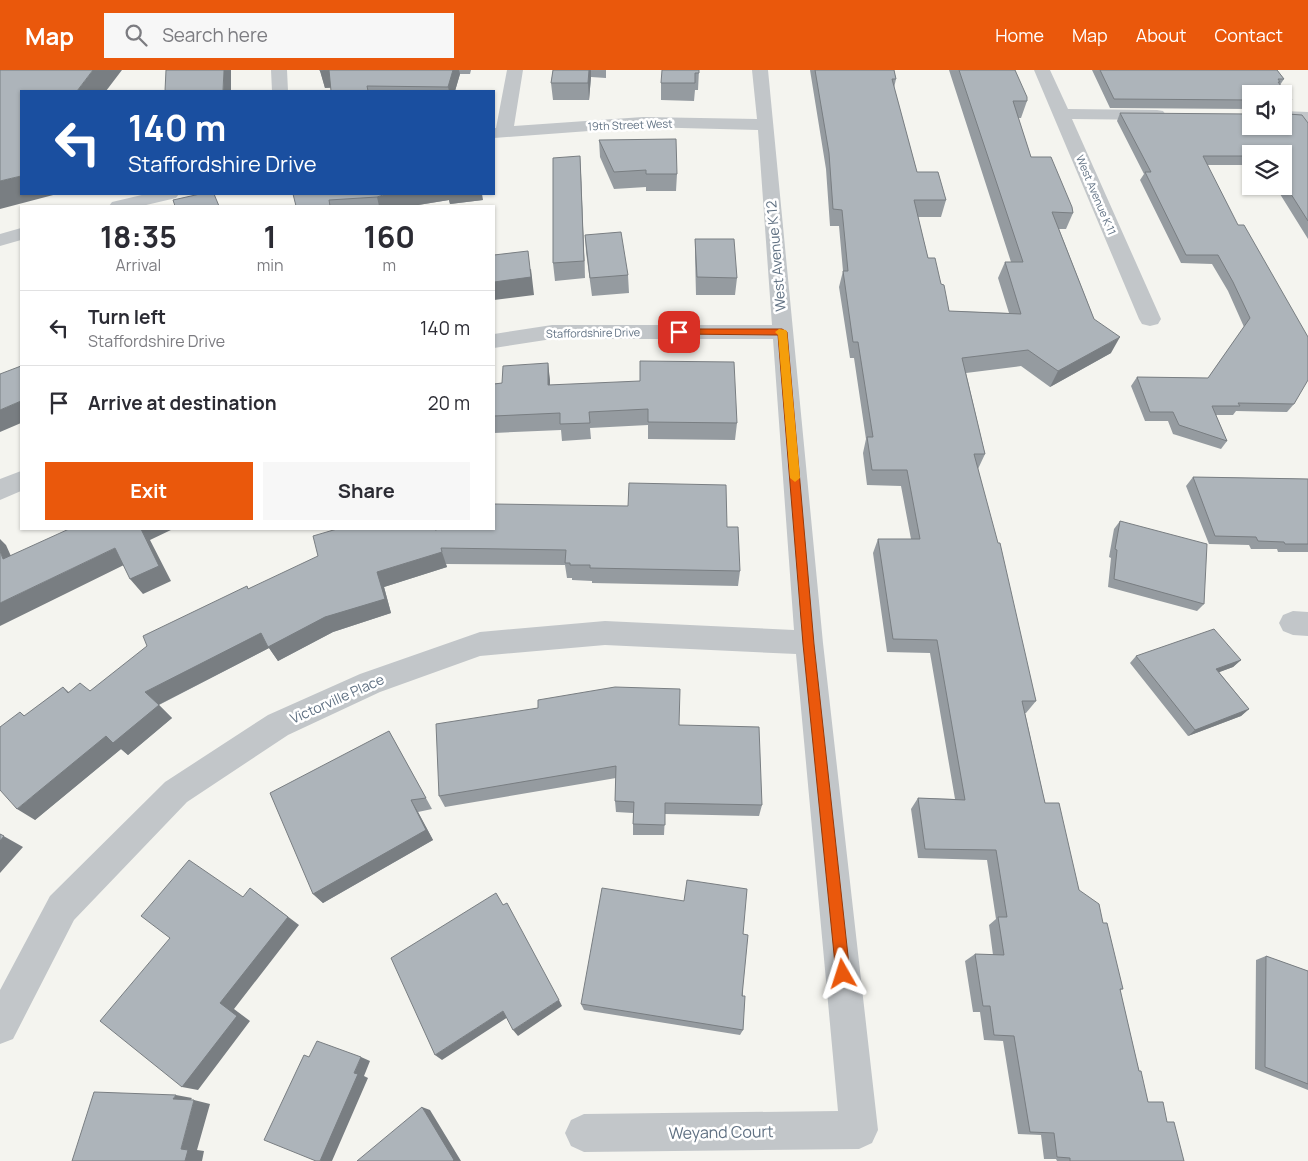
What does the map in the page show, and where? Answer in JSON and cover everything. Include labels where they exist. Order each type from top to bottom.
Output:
[{"type":"street","points":[[279,70],[280,90]]},
{"type":"street","points":[[499,133],[515,70]]},
{"type":"street","name":"West Avenue K 12","points":[[760,70],[809,644],[859,1130]]},
{"type":"street","name":"West Avenue K 11","points":[[1042,70],[1150,319]]},
{"type":"street","points":[[1061,114],[1171,115]]},
{"type":"street","points":[[1292,116],[1308,117]]},
{"type":"street","name":"19th Street West","points":[[499,133],[643,122],[766,125]]},
{"type":"street","points":[[123,205],[166,195]]},
{"type":"street","points":[[0,240],[20,234]]},
{"type":"street","name":"Staffordshire Drive","points":[[495,341],[552,332],[782,332]]},
{"type":"street","points":[[0,490],[20,480]]},
{"type":"street","name":"Victorville Place","points":[[0,1026],[62,908],[176,792],[278,725],[370,683],[480,644],[605,633],[809,644]]},
{"type":"street","name":"Weyand Court","points":[[584,1134],[859,1130]]},
{"type":"building","points":[[0,70],[93,70],[78,90],[20,90],[20,176],[0,181]]},
{"type":"building","points":[[166,70],[224,70],[223,90],[165,90]]},
{"type":"building","points":[[329,70],[453,70],[448,87],[367,86],[368,90],[331,90]]},
{"type":"building","points":[[553,70],[589,70],[588,83],[551,83]]},
{"type":"building","points":[[662,70],[699,70],[699,73],[695,73],[695,83],[661,83]]},
{"type":"building","points":[[815,70],[894,70],[896,79],[892,79],[917,172],[938,172],[946,200],[914,200],[928,258],[935,258],[941,284],[944,285],[949,311],[1021,314],[1005,262],[1023,262],[959,70],[1015,70],[1027,101],[1013,101],[1031,157],[1051,157],[1072,207],[1073,213],[1052,212],[1094,319],[1120,337],[1058,371],[1028,350],[962,358],[985,454],[974,454],[998,543],[1000,543],[1036,701],[1022,701],[1045,803],[1059,803],[1079,890],[1099,904],[1103,923],[1107,923],[1123,989],[1120,989],[1148,1102],[1163,1102],[1167,1122],[1174,1122],[1184,1161],[1070,1161],[1070,1158],[1057,1157],[1054,1133],[1030,1132],[1014,1036],[994,1035],[990,1006],[983,1006],[975,954],[1004,955],[998,917],[1007,917],[996,850],[925,849],[918,798],[965,800],[937,640],[893,639],[878,539],[920,539],[907,470],[872,470],[867,437],[873,437],[858,342],[853,342],[843,271],[848,271],[842,210],[833,209],[829,153]]},
{"type":"building","points":[[1100,70],[1277,70],[1284,79],[1278,79],[1280,85],[1242,85],[1242,100],[1114,99]]},
{"type":"building","points":[[1120,113],[1242,114],[1242,135],[1292,135],[1292,114],[1302,115],[1308,123],[1308,221],[1292,195],[1292,145],[1242,145],[1242,156],[1203,156],[1238,225],[1244,225],[1308,337],[1308,380],[1294,404],[1238,403],[1240,406],[1212,406],[1227,441],[1179,425],[1173,412],[1150,412],[1137,377],[1208,378],[1250,318],[1218,255],[1186,255],[1145,172],[1151,172]]},
{"type":"building","points":[[676,139],[677,174],[646,174],[646,170],[614,172],[599,140]]},
{"type":"building","points":[[580,156],[584,261],[553,263],[553,158]]},
{"type":"building","points":[[196,195],[214,195],[219,205],[175,205],[173,200]]},
{"type":"building","points":[[293,195],[383,195],[329,200],[330,205],[296,205]]},
{"type":"building","points":[[621,232],[628,275],[590,278],[585,235]]},
{"type":"building","points":[[695,239],[734,239],[737,278],[697,277]]},
{"type":"building","points":[[528,251],[531,277],[495,282],[495,255]]},
{"type":"building","points":[[640,361],[734,362],[737,423],[648,422],[648,409],[589,412],[590,423],[560,424],[560,413],[495,416],[495,384],[502,383],[503,366],[548,363],[548,385],[640,381]]},
{"type":"building","points":[[20,366],[20,401],[0,410],[0,374]]},
{"type":"building","points":[[1193,477],[1308,479],[1308,544],[1258,541],[1256,537],[1215,536]]},
{"type":"building","points":[[629,483],[726,485],[727,527],[738,527],[740,571],[590,568],[590,565],[570,565],[570,563],[565,563],[566,550],[441,548],[442,552],[377,572],[385,599],[325,617],[268,647],[261,633],[145,692],[159,705],[113,743],[106,736],[17,809],[0,790],[0,727],[20,712],[24,716],[63,687],[68,693],[80,683],[90,691],[147,646],[143,636],[247,586],[248,589],[318,556],[313,536],[334,530],[495,530],[495,504],[628,506]]},
{"type":"building","points":[[1120,521],[1207,544],[1204,604],[1114,579],[1117,550],[1115,549]]},
{"type":"building","points":[[67,530],[141,530],[159,566],[130,579],[115,548],[0,603],[0,551],[3,559]]},
{"type":"building","points":[[1214,629],[1241,660],[1216,669],[1249,709],[1195,730],[1136,656]]},
{"type":"building","points":[[615,687],[680,689],[679,725],[759,727],[762,805],[665,803],[665,825],[633,824],[634,802],[615,801],[616,766],[439,796],[436,724],[538,708],[538,700]]},
{"type":"building","points":[[389,731],[426,798],[411,800],[426,830],[313,894],[270,793]]},
{"type":"building","points":[[189,860],[243,897],[250,888],[288,917],[220,1003],[237,1016],[182,1087],[100,1021],[170,938],[141,916]]},
{"type":"building","points":[[687,880],[747,889],[743,934],[748,935],[742,996],[745,996],[743,1030],[581,1004],[602,888],[684,901]]},
{"type":"building","points":[[496,893],[503,905],[507,903],[559,1000],[513,1030],[503,1011],[435,1055],[391,958]]},
{"type":"building","points":[[1266,956],[1308,971],[1308,1084],[1265,1067]]},
{"type":"building","points":[[317,1041],[361,1057],[354,1073],[358,1074],[320,1161],[264,1140],[304,1055],[309,1057]]},
{"type":"building","points":[[94,1092],[176,1095],[173,1099],[194,1100],[181,1149],[188,1150],[185,1161],[72,1161]]},
{"type":"building","points":[[422,1107],[453,1161],[357,1161]]},
{"type":"slow traffic","points":[[779,332],[782,332],[795,478]]},
{"type":"route","points":[[679,332],[782,332],[809,644],[843,974]]}]
